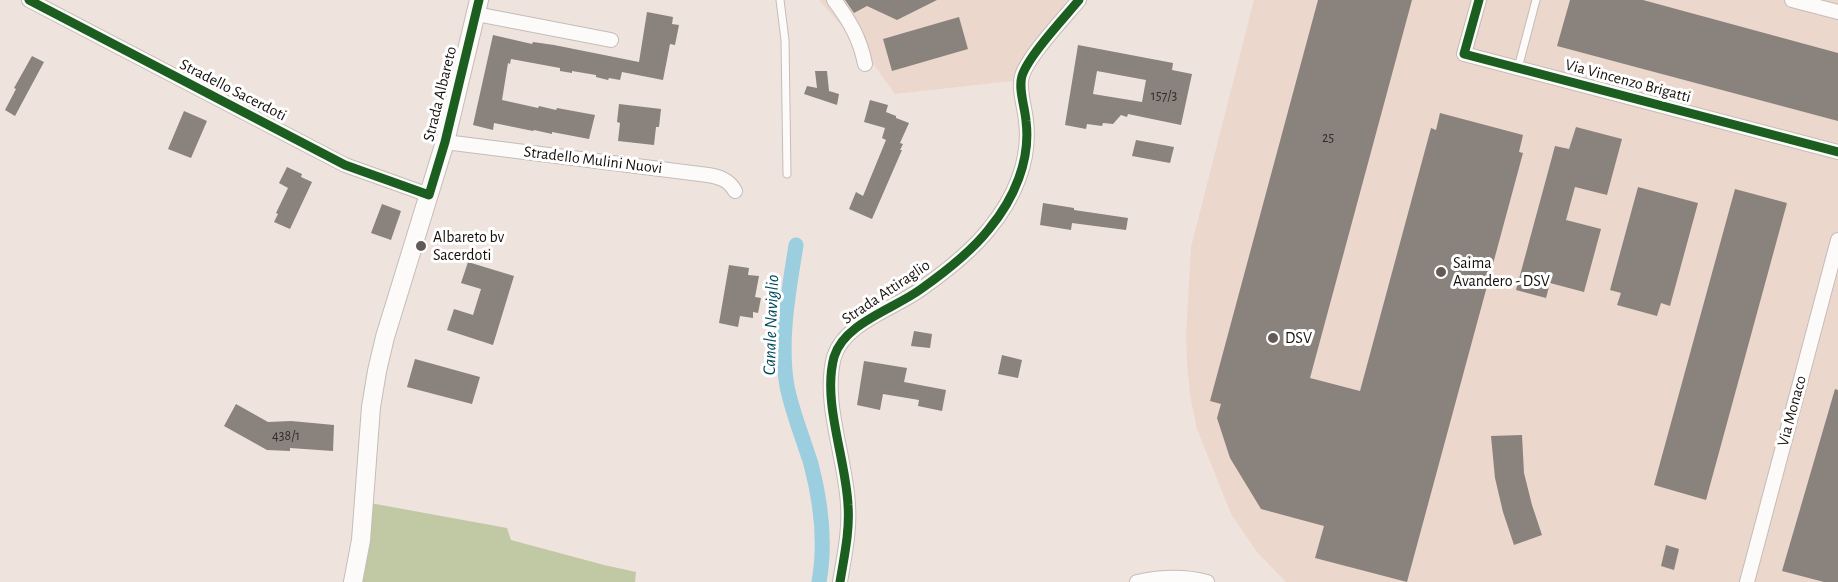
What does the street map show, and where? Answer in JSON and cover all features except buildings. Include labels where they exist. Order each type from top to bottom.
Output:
[{"type":"street","name":"Stradello Sacerdoti","points":[[29,0],[345,165],[429,195]]},
{"type":"street","points":[[834,0],[852,25],[865,63]]},
{"type":"street","name":"Strada Attiraglio","points":[[840,582],[848,536],[849,506],[831,396],[831,372],[837,349],[852,331],[920,290],[958,260],[987,232],[1006,207],[1021,172],[1025,149],[1027,124],[1021,81],[1023,73],[1032,58],[1079,0]]},
{"type":"street","name":"Via Vincenzo Brigatti","points":[[1479,0],[1464,54],[1838,152]]},
{"type":"street","points":[[1796,0],[1833,7]]},
{"type":"street","name":"Strada Albareto","points":[[353,582],[361,540],[371,407],[377,371],[445,142],[477,7]]},
{"type":"street","points":[[477,7],[611,40]]},
{"type":"street","name":"Stradello Mulini Nuovi","points":[[445,142],[708,175],[729,182],[735,191]]},
{"type":"street","name":"Via Monaco","points":[[1747,582],[1838,240]]},
{"type":"street","points":[[1137,582],[1192,578],[1207,582]]},
{"type":"lane","points":[[780,0],[785,40],[787,174]]},
{"type":"lane","points":[[1518,68],[1536,0]]},
{"type":"shaded area","points":[[819,0],[1088,0],[1021,80],[895,94],[864,51]]},
{"type":"shaded area","points":[[1254,0],[1838,0],[1838,582],[1286,582],[1257,552],[1231,514],[1197,429],[1187,364],[1186,334],[1191,247]]},
{"type":"green space","points":[[370,503],[507,528],[511,540],[636,572],[635,582],[360,582]]},
{"type":"waterway","name":"Canale Naviglio","points":[[796,245],[784,333],[785,369],[789,396],[811,464],[817,493],[822,538],[819,582]]},
{"type":"cycle path","points":[[29,0],[345,165],[429,195],[445,142],[479,0]]},
{"type":"cycle path","points":[[840,582],[848,515],[846,487],[831,393],[834,357],[848,335],[871,318],[921,289],[948,269],[974,246],[998,217],[1019,178],[1026,150],[1027,136],[1021,92],[1022,76],[1031,58],[1079,0]]},
{"type":"cycle path","points":[[1479,0],[1464,54],[1838,152]]},
{"type":"place","name":"Albareto bv Sacerdoti","points":[[421,246]]},
{"type":"place","name":"Saima Avandero - DSV","points":[[1441,272]]},
{"type":"place","name":"DSV","points":[[1273,338]]}]
